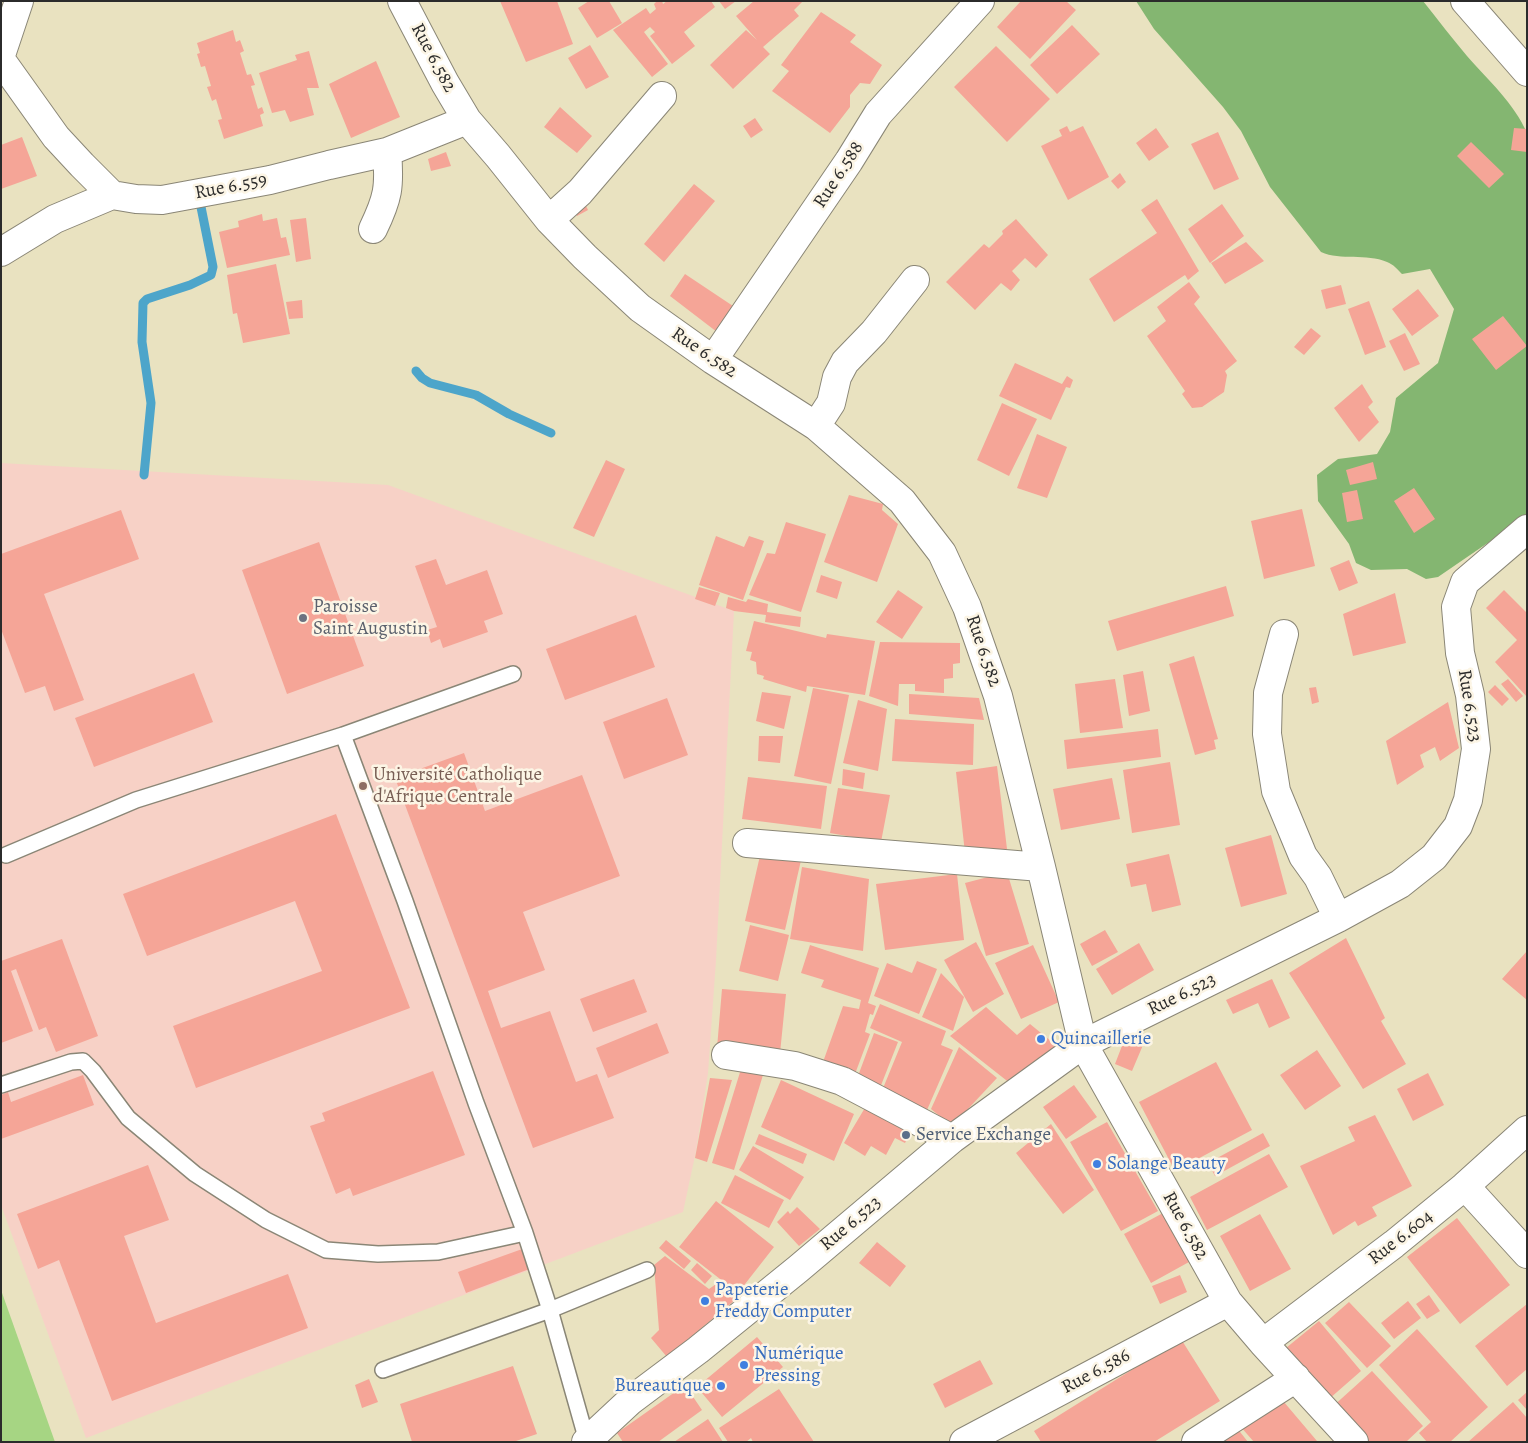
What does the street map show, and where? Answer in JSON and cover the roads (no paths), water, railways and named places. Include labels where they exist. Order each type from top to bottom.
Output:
[{"type":"street","points":[[1,55],[19,1]]},
{"type":"street","name":"Rue 6.582","points":[[402,1],[466,120],[498,156],[548,220],[640,308],[713,360],[816,426],[902,501],[942,553],[967,607],[998,696],[1083,1044],[1228,1302],[1354,1442]]},
{"type":"street","name":"Rue 6.588","points":[[713,360],[849,161],[878,114],[980,1]]},
{"type":"street","points":[[1465,1],[1527,72]]},
{"type":"street","points":[[1,60],[56,137],[112,195],[55,219],[1,252]]},
{"type":"street","points":[[548,220],[580,192],[662,96]]},
{"type":"street","name":"Rue 6.559","points":[[112,195],[136,199],[162,200],[270,180],[387,152],[466,120]]},
{"type":"street","points":[[373,229],[385,203],[389,178],[387,152]]},
{"type":"street","points":[[816,426],[830,403],[837,377],[845,362],[874,332],[916,280]]},
{"type":"street","name":"Rue 6.523","points":[[586,1442],[630,1401],[698,1350],[798,1269],[952,1139],[1083,1044],[1338,918],[1400,884],[1434,857],[1458,826],[1468,800],[1476,749],[1470,695],[1460,652],[1456,607],[1465,582],[1527,529]]},
{"type":"street","points":[[1284,634],[1268,693],[1267,734],[1276,792],[1303,856],[1318,878],[1338,918]]},
{"type":"street","points":[[747,843],[1041,867]]},
{"type":"street","points":[[726,1055],[795,1066],[842,1081],[952,1139]]},
{"type":"street","name":"Rue 6.604","points":[[1263,1343],[1401,1238],[1465,1186],[1527,1130]]},
{"type":"street","points":[[1465,1186],[1527,1254]]},
{"type":"street","name":"Rue 6.586","points":[[964,1442],[1228,1302]]},
{"type":"street","points":[[1196,1442],[1296,1378]]},
{"type":"lane","points":[[6,856],[136,800],[343,735],[513,674]]},
{"type":"lane","points":[[343,735],[525,1233],[550,1310],[586,1442]]},
{"type":"lane","points":[[1,1085],[71,1062],[83,1061],[93,1071],[128,1118],[196,1174],[266,1220],[326,1250],[378,1254],[438,1252],[525,1233]]},
{"type":"lane","points":[[383,1370],[550,1310],[647,1270]]},
{"type":"waterway","points":[[144,475],[151,403],[142,342],[143,303],[147,299],[190,285],[211,275],[213,267],[201,207]]},
{"type":"waterway","points":[[416,371],[430,383],[476,395],[509,414],[551,433]]},
{"type":"place","name":"Paroisse Saint Augustin","points":[[303,618]]},
{"type":"place","name":"Université Catholique d'Afrique Centrale","points":[[363,786]]},
{"type":"place","name":"Quincaillerie","points":[[1041,1039]]},
{"type":"place","name":"Service Exchange","points":[[906,1135]]},
{"type":"place","name":"Solange Beauty","points":[[1097,1164]]},
{"type":"place","name":"Papeterie Freddy Computer","points":[[705,1301]]},
{"type":"place","name":"Numérique Pressing","points":[[744,1365]]},
{"type":"place","name":"Bureautique","points":[[721,1386]]}]
